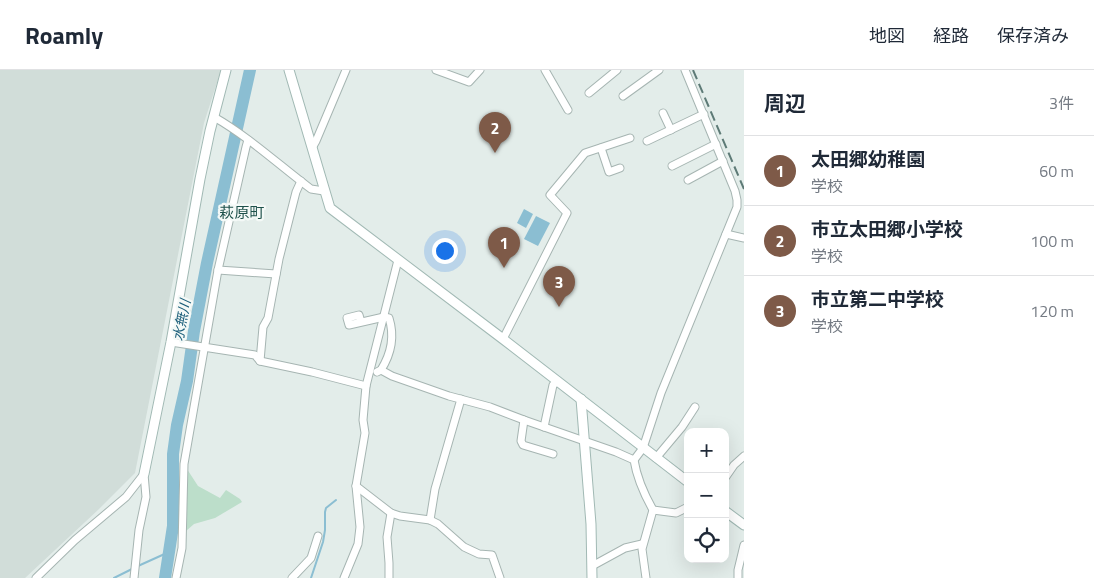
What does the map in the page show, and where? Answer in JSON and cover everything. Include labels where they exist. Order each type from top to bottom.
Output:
[{"type":"street","points":[[134,578],[138,540],[146,497],[144,474],[200,179],[226,70]]},
{"type":"street","points":[[289,70],[330,208],[684,479]]},
{"type":"street","points":[[312,148],[346,70]]},
{"type":"street","points":[[436,70],[469,82],[480,70]]},
{"type":"street","points":[[545,70],[568,110]]},
{"type":"street","points":[[589,93],[618,70]]},
{"type":"street","points":[[627,96],[659,70]]},
{"type":"street","points":[[646,578],[642,544],[653,510],[636,475],[634,460],[643,448],[662,393],[737,207],[737,200],[723,161],[685,70]]},
{"type":"street","points":[[663,113],[671,130]]},
{"type":"street","points":[[650,137],[671,130],[704,114]]},
{"type":"street","points":[[214,117],[246,138],[311,189],[324,191]]},
{"type":"street","points":[[176,578],[182,548],[184,464],[218,270],[246,147],[246,138]]},
{"type":"street","points":[[503,339],[567,212],[550,195],[585,153],[630,138]]},
{"type":"street","points":[[672,166],[695,152],[716,144]]},
{"type":"street","points":[[601,148],[609,172],[620,168]]},
{"type":"street","points":[[688,180],[723,161]]},
{"type":"street","points":[[260,360],[263,326],[268,318],[279,259],[296,192],[301,182]]},
{"type":"street","points":[[726,234],[744,238]]},
{"type":"street","points":[[344,578],[358,544],[360,527],[356,486],[365,433],[363,420],[366,386],[398,260]]},
{"type":"street","points":[[218,270],[276,274]]},
{"type":"street","points":[[361,322],[384,317],[389,318],[392,326],[388,359],[381,370],[369,374]]},
{"type":"street","points":[[170,342],[254,355],[260,360],[366,386]]},
{"type":"street","points":[[381,370],[392,376],[449,396],[490,407],[634,460]]},
{"type":"street","points":[[544,427],[553,385],[558,381]]},
{"type":"street","points":[[581,399],[591,524],[592,578]]},
{"type":"street","points":[[430,520],[435,489],[462,400]]},
{"type":"street","points":[[656,458],[682,427],[695,407]]},
{"type":"street","points":[[524,420],[521,441],[523,445],[553,454]]},
{"type":"street","points":[[728,473],[744,456]]},
{"type":"street","points":[[36,578],[75,540],[126,497],[144,474]]},
{"type":"street","points":[[356,486],[391,513],[430,520],[438,524],[464,547],[479,554],[492,554],[500,578]]},
{"type":"street","points":[[653,510],[676,512],[684,509]]},
{"type":"street","points":[[389,578],[387,537],[391,513]]},
{"type":"street","points":[[729,514],[744,525]]},
{"type":"street","points":[[292,578],[311,558],[318,536]]},
{"type":"street","points":[[592,566],[625,548],[642,544]]},
{"type":"street","points":[[738,578],[744,545]]},
{"type":"shaded area","points":[[0,70],[221,70],[204,123],[135,473],[25,578],[0,578]]},
{"type":"green space","points":[[185,466],[198,486],[220,498],[226,490],[242,502],[215,518],[194,524],[186,531]]},
{"type":"water","points":[[524,209],[533,214],[526,228],[517,223]]},
{"type":"water","points":[[536,216],[550,223],[538,246],[524,239]]},
{"type":"waterway","name":"水無川","points":[[165,578],[173,526],[173,454],[177,425],[187,381],[207,263],[250,70]]},
{"type":"waterway","points":[[311,578],[323,542],[326,508],[336,500]]},
{"type":"waterway","points":[[138,566],[169,552]]},
{"type":"waterway","points":[[114,578],[132,569]]},
{"type":"railway","points":[[693,70],[744,189]]},
{"type":"place","name":"市立太田郷小学校","points":[[495,153]]},
{"type":"place","name":"太田郷幼稚園","points":[[504,268]]},
{"type":"place","name":"市立第二中学校","points":[[559,307]]},
{"type":"district","name":"萩原町","points":[[242,212]]}]
